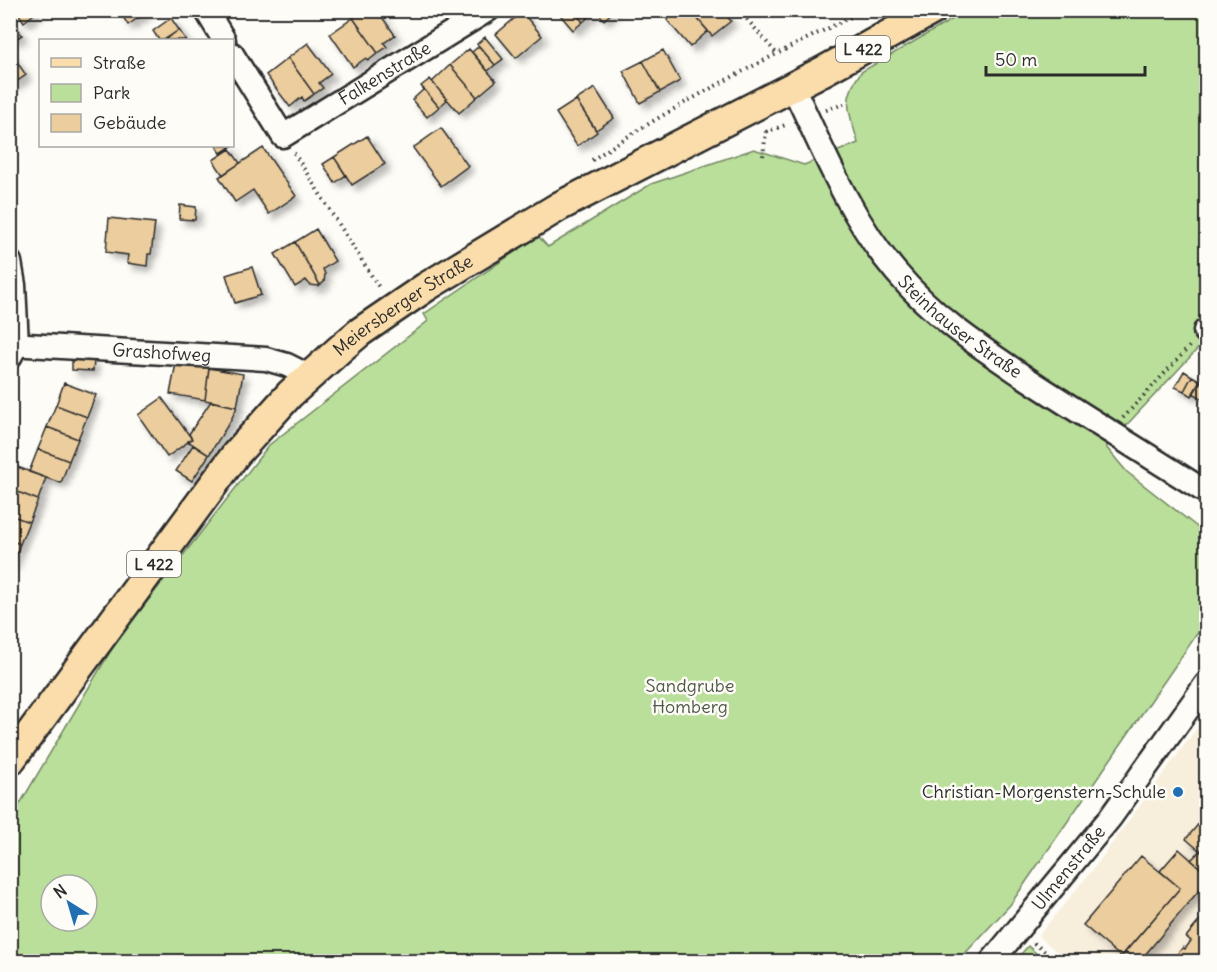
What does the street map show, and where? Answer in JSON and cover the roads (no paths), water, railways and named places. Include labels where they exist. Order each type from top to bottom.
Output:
[{"type":"main road","name":"Meiersberger Straße","points":[[10,761],[236,454],[262,423],[309,376],[360,332],[426,287],[560,207],[793,87],[918,14]]},
{"type":"street","points":[[206,10],[223,39]]},
{"type":"street","name":"Falkenstraße","points":[[234,57],[283,136],[488,10]]},
{"type":"street","name":"Steinhauser Straße","points":[[793,87],[836,178],[861,223],[895,271],[931,310],[983,349],[1206,492]]},
{"type":"street","points":[[10,262],[14,285],[13,348]]},
{"type":"street","name":"Grashofweg","points":[[13,348],[266,359],[287,365],[309,376]]},
{"type":"street","name":"Ulmenstraße","points":[[991,962],[1110,818],[1206,684]]},
{"type":"place","name":"Christian-Morgenstern-Schule","points":[[1178,792]]},
{"type":"park label","name":"Sandgrube Homberg","points":[[690,696]]}]
